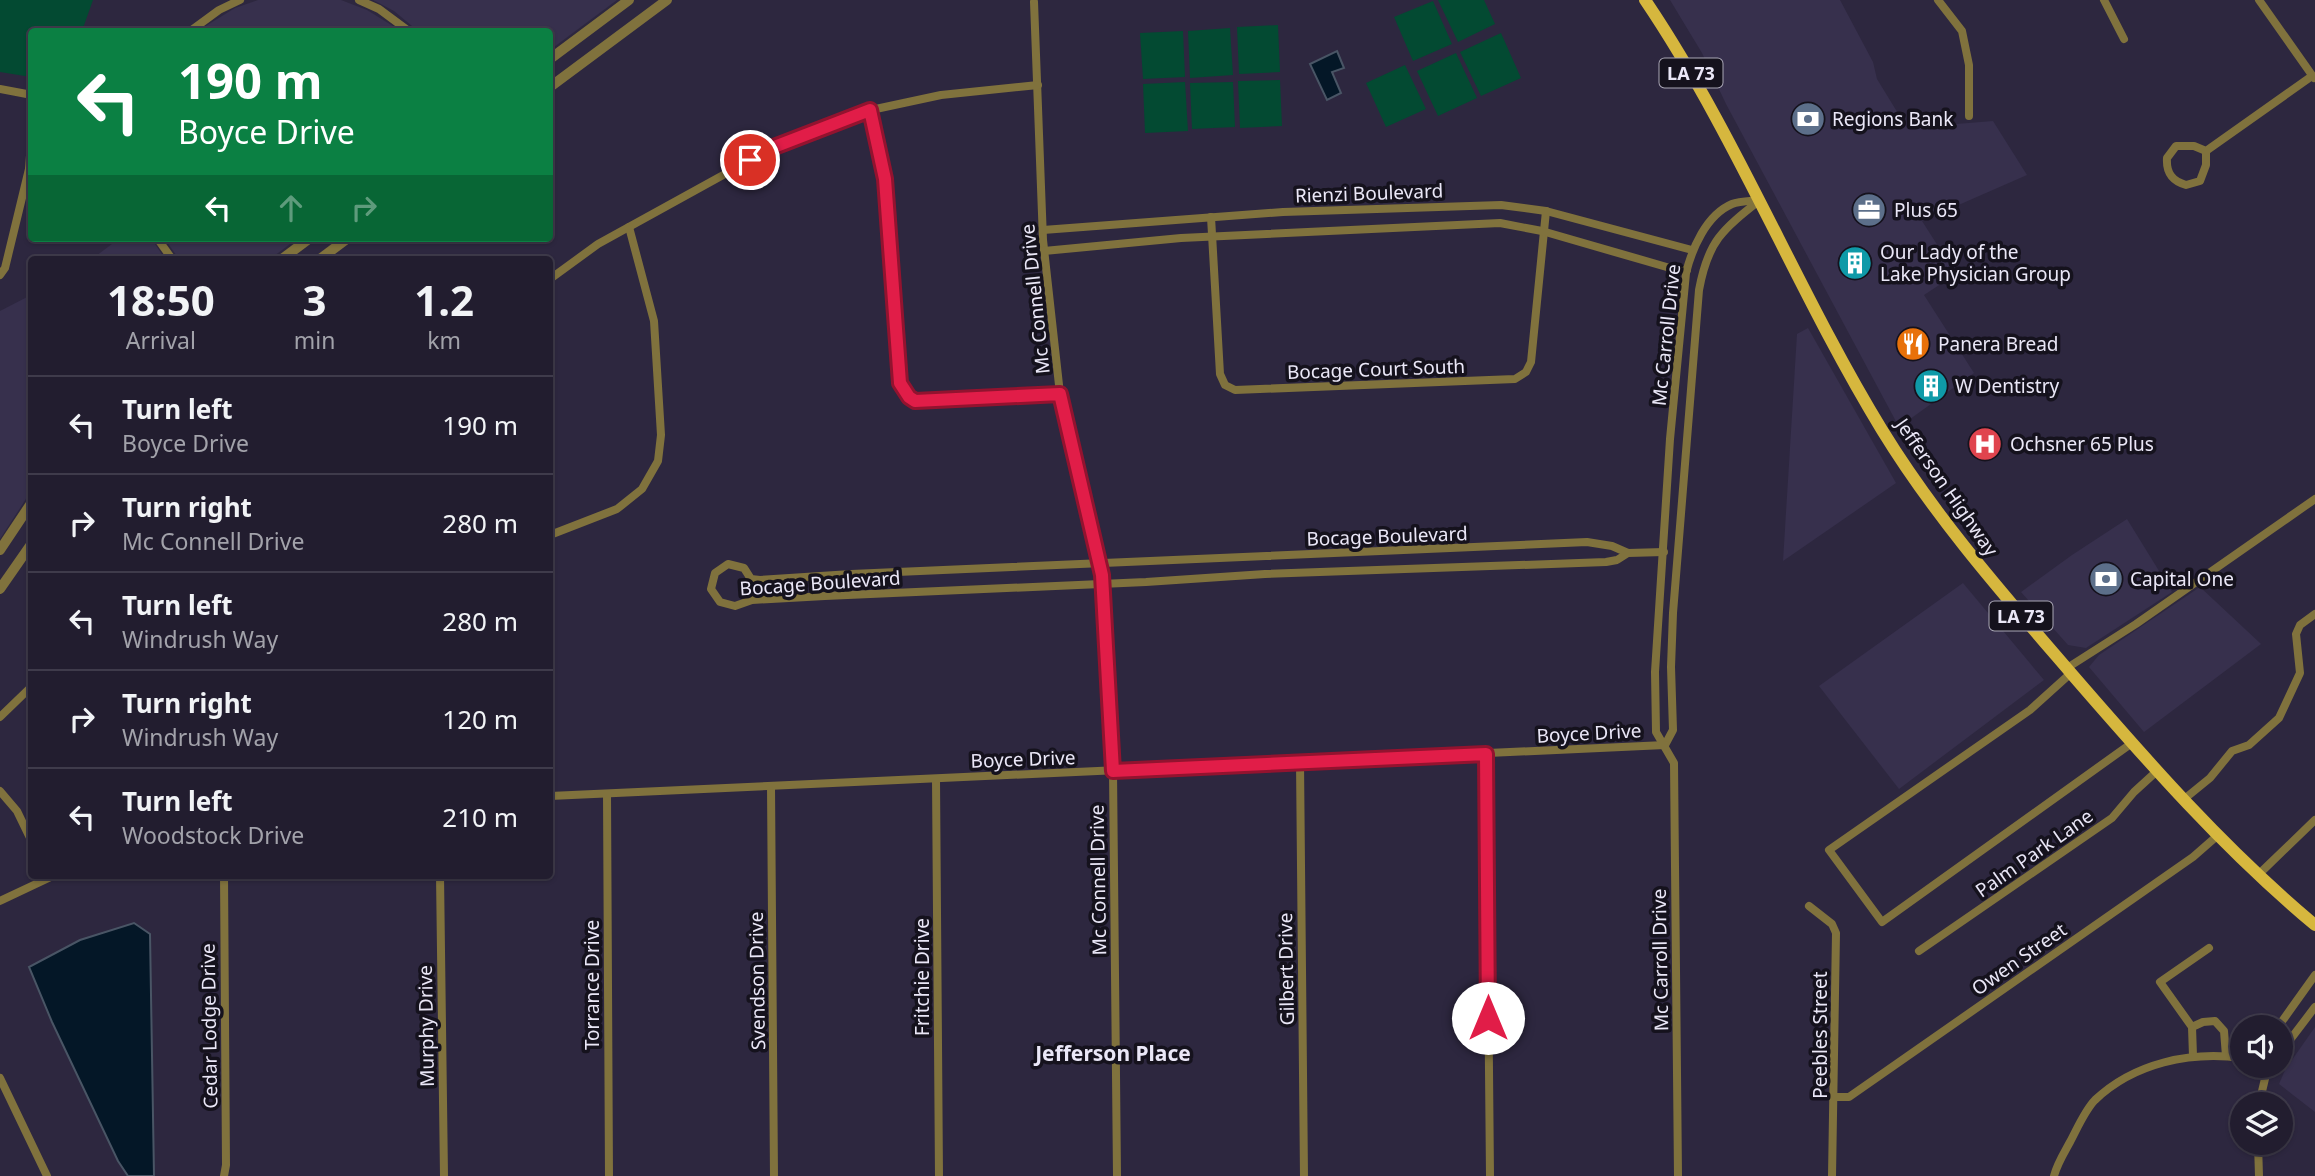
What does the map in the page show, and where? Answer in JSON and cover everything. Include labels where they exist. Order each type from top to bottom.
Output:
[{"type":"main road","name":"Jefferson Highway","points":[[1645,0],[1704,95],[1855,383],[1905,466],[1971,557],[2157,771],[2217,836],[2315,925]]},
{"type":"street","points":[[194,28],[219,10],[240,0]]},
{"type":"street","points":[[359,0],[379,9],[405,28]]},
{"type":"street","points":[[553,57],[629,0]]},
{"type":"street","points":[[553,85],[667,0]]},
{"type":"street","points":[[1938,0],[1962,31],[1969,65],[1969,116]]},
{"type":"street","points":[[2104,0],[2124,39]]},
{"type":"street","points":[[2206,151],[2314,78],[2259,0]]},
{"type":"street","name":"Mc Connell Drive","points":[[1034,2],[1044,251],[1060,394],[1102,583],[1113,771],[1117,1176]]},
{"type":"street","points":[[553,276],[598,244],[774,147],[870,110],[941,95],[1038,85]]},
{"type":"street","points":[[0,89],[28,94]]},
{"type":"street","points":[[870,110],[885,179],[900,383],[906,393],[915,401],[1060,394]]},
{"type":"street","points":[[2176,146],[2194,146],[2206,151],[2206,166],[2200,181],[2186,185],[2173,180],[2169,174],[2167,158],[2176,146]]},
{"type":"street","points":[[0,275],[5,268],[28,177]]},
{"type":"street","name":"Mc Carroll Drive","points":[[1678,1176],[1674,763],[1656,732],[1657,623],[1670,439],[1686,270],[1692,250],[1703,231],[1724,209],[1732,204],[1760,200]]},
{"type":"street","name":"Mc Carroll Drive","points":[[1665,745],[1673,730],[1673,614],[1699,290],[1704,264],[1717,238],[1760,200]]},
{"type":"street","name":"Rienzi Boulevard","points":[[1043,230],[1283,212],[1501,205],[1546,211],[1692,250]]},
{"type":"street","points":[[1542,231],[1546,211]]},
{"type":"street","points":[[1211,217],[1212,236]]},
{"type":"street","name":"Rienzi Boulevard","points":[[1044,251],[1212,236],[1500,223],[1542,231],[1677,270],[1686,270]]},
{"type":"street","points":[[553,534],[617,509],[642,489],[658,461],[661,435],[654,321],[629,227]]},
{"type":"street","name":"Bocage Court South","points":[[1212,236],[1220,374],[1225,386],[1235,390],[1515,379],[1526,372],[1531,362],[1542,231]]},
{"type":"street","points":[[286,256],[305,242]]},
{"type":"street","points":[[324,256],[343,242]]},
{"type":"street","points":[[2132,743],[1882,922],[1829,850],[2030,710],[2069,671],[2315,499]]},
{"type":"street","points":[[0,550],[28,508]]},
{"type":"street","name":"Bocage Boulevard","points":[[1628,554],[1612,546],[1587,542],[760,580],[751,579],[744,568],[728,564],[715,573],[711,589],[720,602],[735,606],[752,600],[813,596],[1265,574],[1606,562],[1628,554],[1664,552]]},
{"type":"street","points":[[0,589],[28,549]]},
{"type":"street","points":[[2183,800],[2210,778],[2232,751],[2249,745],[2280,718],[2300,673],[2297,634],[2300,625],[2315,614]]},
{"type":"street","points":[[0,717],[28,690]]},
{"type":"street","name":"Boyce Drive","points":[[553,796],[1665,745]]},
{"type":"street","points":[[1486,754],[1490,1176]]},
{"type":"street","name":"Gilbert Drive","points":[[1300,762],[1304,1176]]},
{"type":"street","name":"Palm Park Lane","points":[[1919,951],[2112,818],[2157,771]]},
{"type":"street","name":"Fritchie Drive","points":[[936,779],[939,1176]]},
{"type":"street","name":"Svendson Drive","points":[[771,787],[775,1176]]},
{"type":"street","points":[[0,791],[17,811],[28,834]]},
{"type":"street","name":"Torrance Drive","points":[[607,793],[609,1176]]},
{"type":"street","points":[[2258,875],[2315,820]]},
{"type":"street","name":"Owen Street","points":[[1835,1097],[1849,1097],[1861,1089],[2193,857],[2217,836]]},
{"type":"street","points":[[0,901],[44,879]]},
{"type":"street","name":"Cedar Lodge Drive","points":[[224,879],[224,1176]]},
{"type":"street","name":"Murphy Drive","points":[[440,879],[444,1176]]},
{"type":"street","name":"Peebles Street","points":[[1809,906],[1832,924],[1836,933],[1832,1176]]},
{"type":"street","points":[[2193,1056],[2192,1027],[2160,982],[2208,948]]},
{"type":"street","points":[[2287,1015],[2315,975]]},
{"type":"street","points":[[2293,1036],[2315,1007]]},
{"type":"street","points":[[2192,1027],[2215,1021],[2224,1031],[2226,1056]]},
{"type":"street","points":[[2054,1176],[2056,1167],[2094,1101],[2124,1079],[2158,1063],[2193,1056],[2230,1056]]},
{"type":"street","points":[[0,1078],[47,1176]]},
{"type":"street","points":[[2258,1155],[2259,1176]]},
{"type":"shaded area","points":[[258,0],[341,0],[367,10],[396,28],[202,28],[235,8]]},
{"type":"shaded area","points":[[373,0],[617,0],[553,48],[553,28],[414,28],[394,11]]},
{"type":"shaded area","points":[[1670,0],[1840,0],[1873,62],[1877,79],[1907,128],[1993,121],[2027,175],[1922,221],[1956,274],[1924,295],[1974,373],[1899,427],[1726,104],[1702,53]]},
{"type":"shaded area","points":[[115,242],[154,242],[163,256],[96,256]]},
{"type":"shaded area","points":[[167,242],[293,242],[274,256],[177,256]]},
{"type":"shaded area","points":[[28,297],[28,496],[0,539],[0,311]]},
{"type":"shaded area","points":[[1808,328],[1896,483],[1783,561],[1797,334]]},
{"type":"shaded area","points":[[2127,519],[2172,592],[2086,648],[2068,645],[2021,592]]},
{"type":"shaded area","points":[[1963,583],[2044,680],[1899,789],[1819,686]]},
{"type":"shaded area","points":[[2200,587],[2261,644],[2144,732],[2089,667],[2099,655]]},
{"type":"shaded area","points":[[2315,1027],[2315,1112],[2293,1095],[2293,1092],[2279,1084],[2282,1078],[2293,1078],[2293,1059]]},
{"type":"green space","points":[[0,0],[93,0],[83,28],[28,28],[28,77],[0,72]]},
{"type":"green space","points":[[1438,0],[1484,0],[1495,24],[1458,42]]},
{"type":"green space","points":[[1433,1],[1452,44],[1413,61],[1394,17]]},
{"type":"green space","points":[[1278,25],[1280,72],[1239,74],[1237,27]]},
{"type":"green space","points":[[1230,28],[1233,75],[1190,78],[1188,31]]},
{"type":"green space","points":[[1183,31],[1185,77],[1143,79],[1140,33]]},
{"type":"green space","points":[[1501,33],[1521,78],[1481,96],[1460,52]]},
{"type":"green space","points":[[1456,53],[1477,98],[1438,116],[1417,71]]},
{"type":"green space","points":[[1405,65],[1426,109],[1386,127],[1366,83]]},
{"type":"green space","points":[[1280,80],[1282,126],[1240,128],[1238,81]]},
{"type":"green space","points":[[1185,82],[1188,131],[1145,133],[1143,84]]},
{"type":"green space","points":[[1233,82],[1235,127],[1192,129],[1190,83]]},
{"type":"water","points":[[1337,51],[1344,68],[1332,72],[1341,93],[1327,100],[1310,64]]},
{"type":"water","points":[[134,923],[150,934],[154,1176],[128,1176],[118,1161],[29,967],[80,940]]},
{"type":"place","name":"Regions Bank","points":[[1808,119]]},
{"type":"place","name":"Plus 65","points":[[1869,210]]},
{"type":"place","name":"Our Lady of the Lake Physician Group","points":[[1855,263]]},
{"type":"place","name":"Panera Bread","points":[[1913,344]]},
{"type":"place","name":"W Dentistry","points":[[1931,386]]},
{"type":"place","name":"Ochsner 65 Plus","points":[[1985,444]]},
{"type":"place","name":"Capital One","points":[[2106,579]]},
{"type":"district","name":"Jefferson Place","points":[[1113,1053]]},
{"type":"route","points":[[750,160],[774,147],[870,110],[885,179],[900,383],[906,393],[915,401],[1060,394],[1102,575],[1113,771],[1486,754],[1488,1018]]}]
